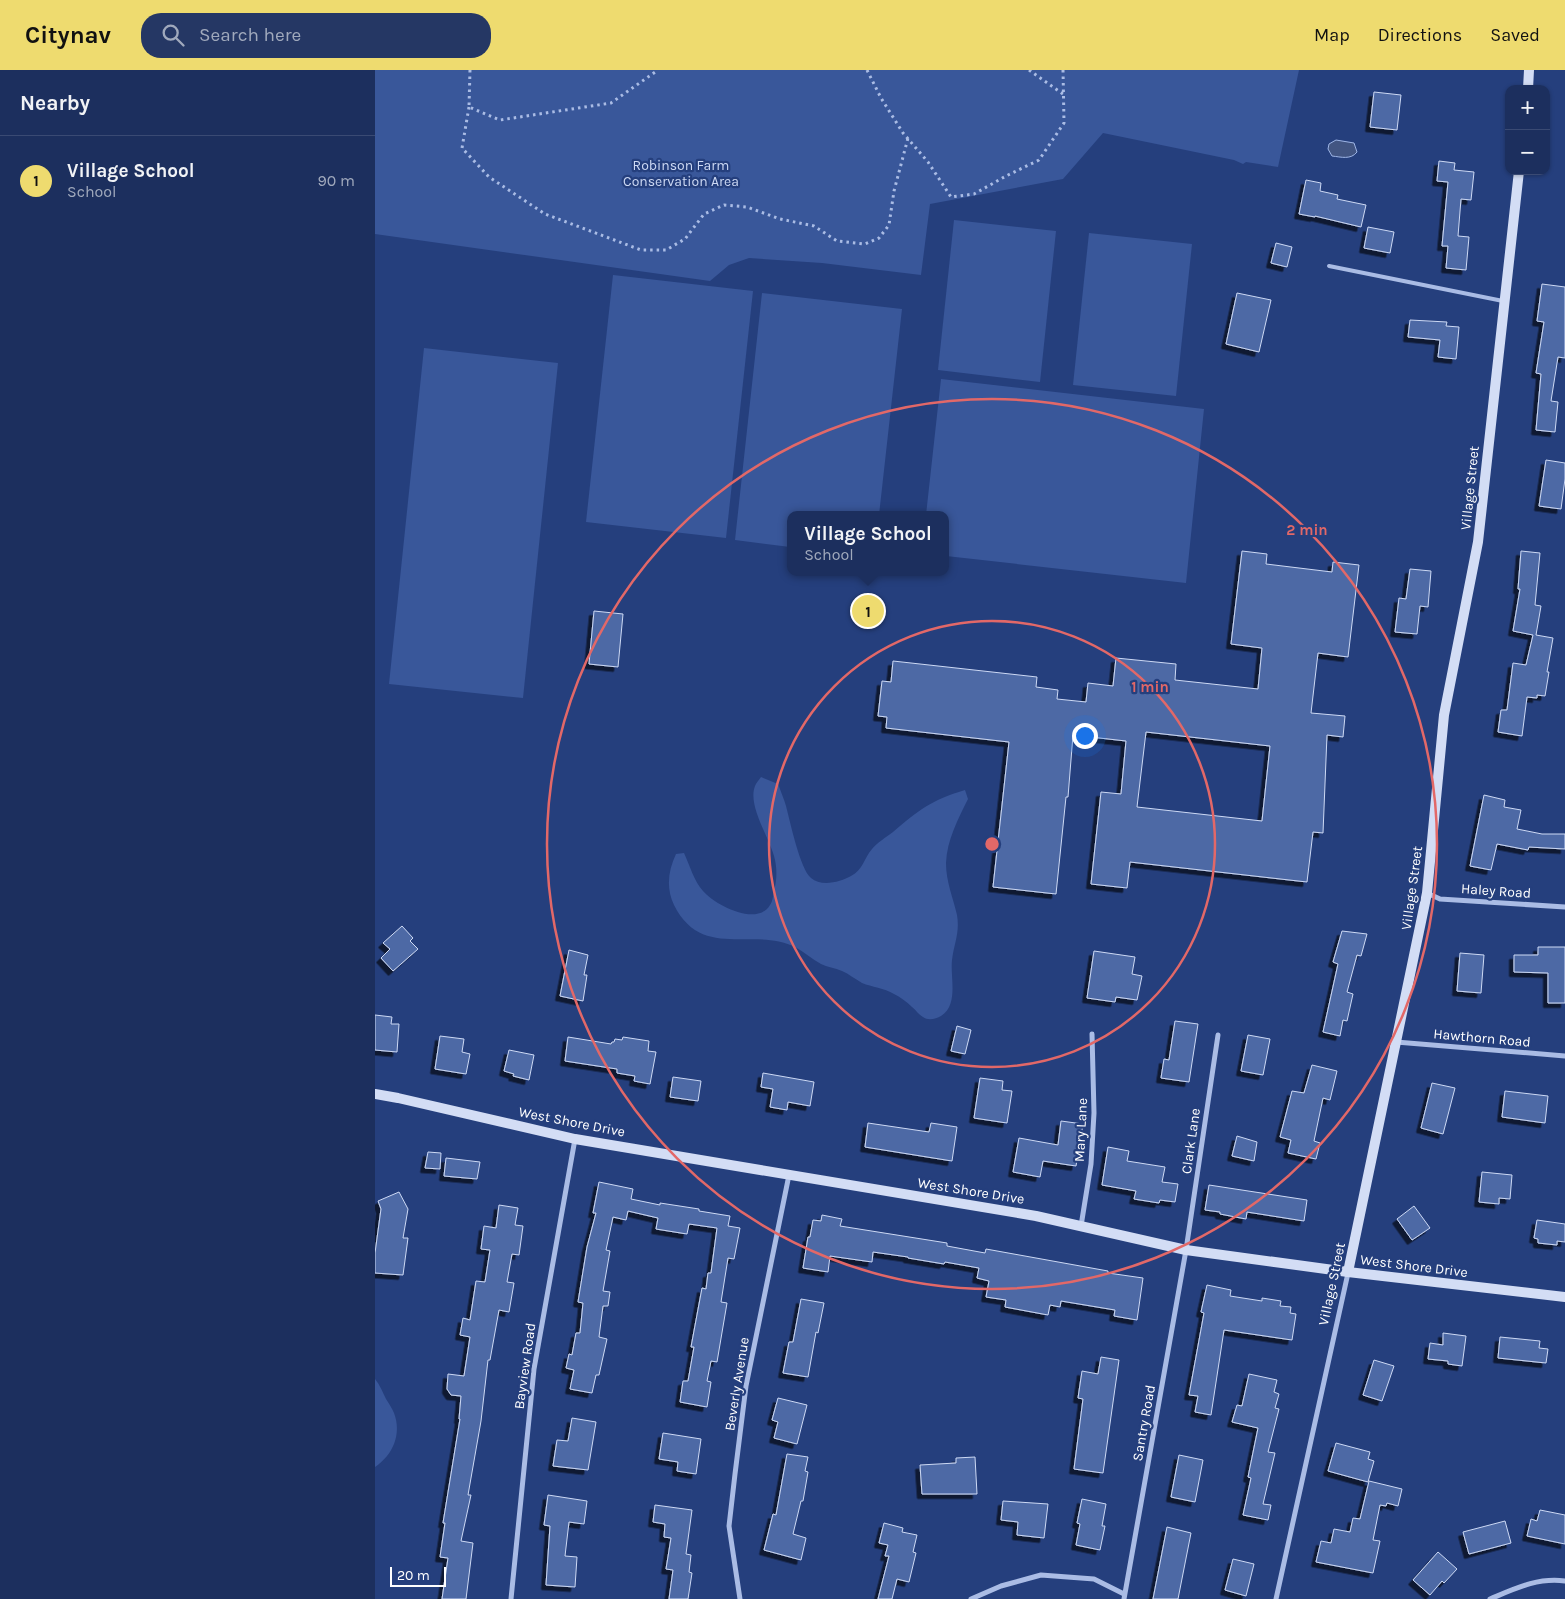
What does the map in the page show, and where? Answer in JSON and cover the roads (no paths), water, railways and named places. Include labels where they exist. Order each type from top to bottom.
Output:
[{"type":"main road","points":[[1528,85],[1529,70]]},
{"type":"main road","name":"Village Street","points":[[1349,1272],[1427,893],[1444,715],[1478,542],[1519,175]]},
{"type":"main road","name":"West Shore Drive","points":[[375,1094],[575,1139],[1036,1216],[1186,1250],[1349,1272],[1565,1297]]},
{"type":"street","name":"Haley Road","points":[[1427,893],[1440,899],[1565,907]]},
{"type":"street","name":"Mary Lane","points":[[1081,1226],[1091,1164],[1094,1113],[1092,1034]]},
{"type":"street","name":"Clark Lane","points":[[1186,1250],[1218,1035]]},
{"type":"street","name":"Hawthorn Road","points":[[1397,1042],[1565,1056]]},
{"type":"street","name":"Bayview Road","points":[[511,1599],[534,1369],[575,1139]]},
{"type":"street","name":"Beverly Avenue","points":[[740,1599],[729,1526],[735,1474],[746,1386],[789,1175]]},
{"type":"street","name":"Santry Road","points":[[1124,1597],[1186,1250]]},
{"type":"street","name":"Village Street","points":[[1276,1599],[1349,1272]]},
{"type":"street","points":[[971,1599],[1001,1586],[1041,1575],[1093,1579],[1124,1597]]},
{"type":"street","points":[[1490,1599],[1527,1583],[1565,1581]]},
{"type":"lane","points":[[1329,266],[1505,301]]},
{"type":"place","name":"Village School","points":[[868,611]]},
{"type":"park label","name":"Robinson Farm Conservation Area","points":[[681,174]]}]
